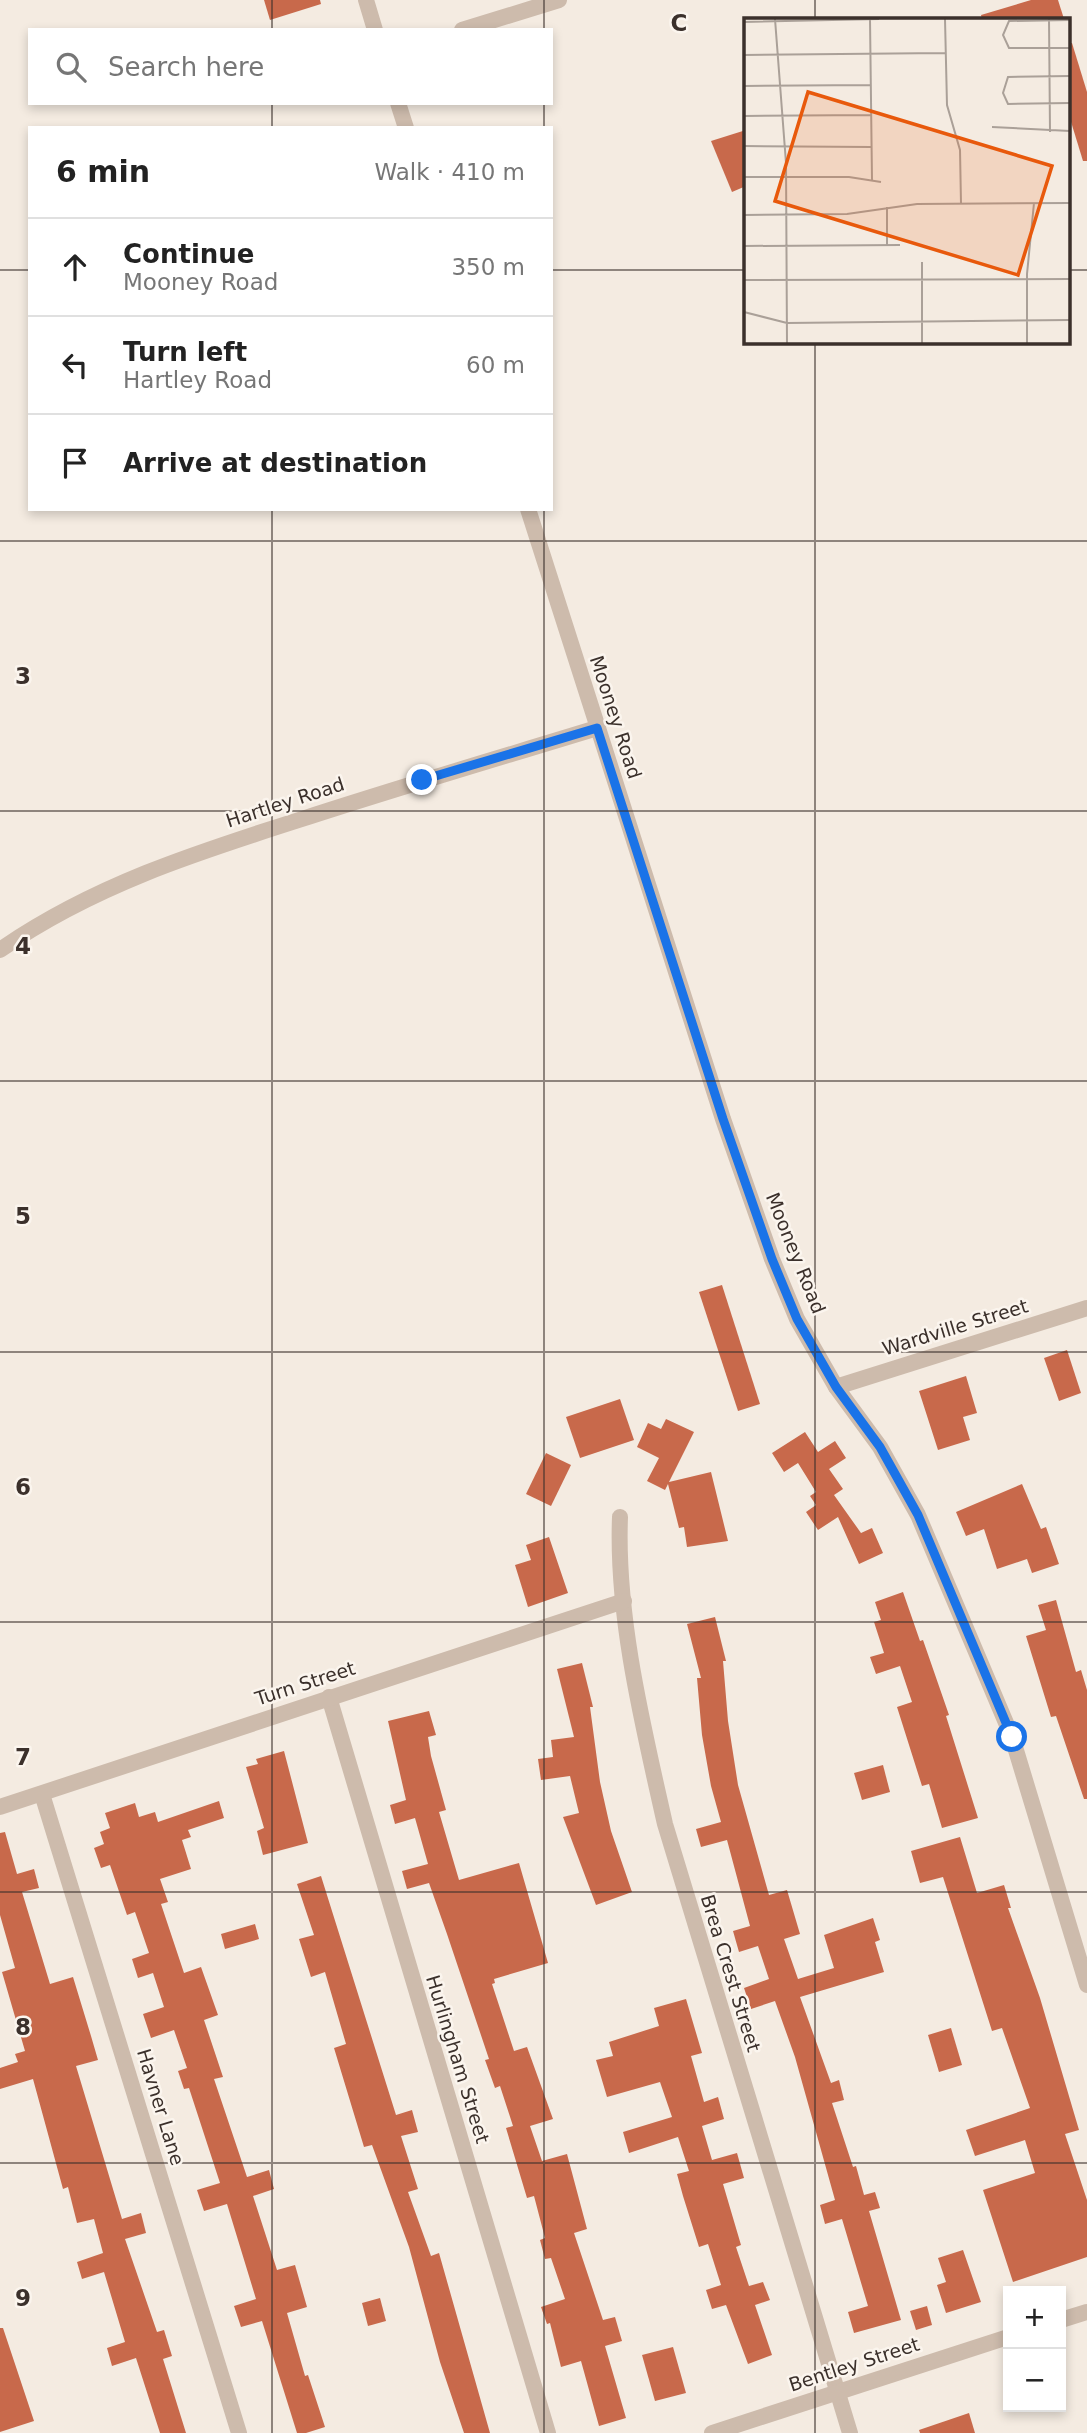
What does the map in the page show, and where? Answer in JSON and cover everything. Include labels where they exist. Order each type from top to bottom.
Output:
[{"type":"street","points":[[366,0],[374,28]]},
{"type":"street","points":[[468,28],[559,0]]},
{"type":"street","points":[[399,105],[405,126]]},
{"type":"street","name":"Mooney Road","points":[[529,511],[723,1119],[768,1248],[797,1319],[836,1387],[880,1447],[918,1515],[1012,1737],[1087,1985]]},
{"type":"street","name":"Hartley Road","points":[[0,950],[66,907],[158,866],[422,780],[597,728]]},
{"type":"street","name":"Wardville Street","points":[[836,1387],[1087,1308]]},
{"type":"street","name":"Brea Crest Street","points":[[620,1517],[618,1565],[646,1738],[665,1824],[850,2433]]},
{"type":"street","name":"Turn Street","points":[[0,1807],[624,1601]]},
{"type":"street","name":"Hurlingham Street","points":[[328,1697],[548,2433]]},
{"type":"street","name":"Havner Lane","points":[[42,1794],[239,2433]]},
{"type":"street","points":[[1066,2318],[1087,2312]]},
{"type":"street","name":"Bentley Street","points":[[712,2433],[1003,2339]]},
{"type":"building","points":[[264,0],[320,0],[321,4],[270,20]]},
{"type":"building","points":[[1031,0],[1058,0],[1064,18],[982,18],[981,15]]},
{"type":"building","points":[[1070,43],[1087,92],[1087,161],[1083,161],[1070,119]]},
{"type":"building","points":[[744,131],[744,187],[732,192],[711,141]]},
{"type":"building","points":[[722,1285],[760,1404],[738,1411],[699,1292]]},
{"type":"building","points":[[1067,1350],[1081,1393],[1059,1401],[1044,1358]]},
{"type":"building","points":[[966,1376],[977,1413],[963,1417],[970,1440],[938,1450],[919,1391]]},
{"type":"building","points":[[620,1399],[634,1440],[580,1458],[566,1417]]},
{"type":"building","points":[[666,1419],[694,1432],[669,1482],[711,1472],[728,1541],[687,1547],[684,1527],[679,1528],[668,1484],[665,1490],[647,1481],[659,1458],[637,1447],[648,1423],[661,1429]]},
{"type":"building","points":[[805,1432],[818,1452],[835,1441],[846,1458],[829,1469],[843,1489],[834,1495],[861,1533],[872,1528],[883,1553],[859,1564],[838,1517],[818,1530],[806,1512],[816,1505],[810,1496],[816,1492],[798,1463],[784,1472],[772,1453]]},
{"type":"building","points":[[546,1453],[571,1465],[551,1506],[526,1494]]},
{"type":"building","points":[[1022,1484],[1041,1529],[1046,1527],[1059,1564],[1032,1573],[1027,1559],[997,1569],[984,1529],[966,1536],[956,1512]]},
{"type":"building","points":[[549,1537],[568,1593],[528,1607],[515,1565],[531,1560],[526,1545]]},
{"type":"building","points":[[903,1592],[949,1715],[946,1716],[978,1818],[942,1828],[929,1784],[922,1786],[897,1707],[912,1702],[900,1666],[876,1674],[870,1657],[884,1653],[874,1622],[881,1620],[875,1602]]},
{"type":"building","points":[[1056,1600],[1076,1672],[1081,1670],[1087,1690],[1087,1799],[1084,1799],[1056,1716],[1051,1717],[1026,1636],[1046,1630],[1038,1605]]},
{"type":"building","points":[[715,1617],[726,1661],[723,1661],[728,1721],[738,1785],[769,1895],[787,1890],[800,1934],[784,1939],[798,1979],[834,1968],[824,1935],[873,1918],[880,1940],[875,1942],[884,1972],[800,1997],[831,2083],[839,2080],[844,2100],[832,2103],[853,2167],[856,2166],[864,2195],[875,2192],[880,2208],[869,2211],[901,2320],[854,2333],[848,2312],[868,2306],[842,2219],[825,2224],[820,2205],[835,2200],[795,2057],[775,2001],[751,2009],[744,1988],[769,1979],[758,1946],[739,1952],[733,1931],[750,1926],[727,1840],[701,1847],[696,1829],[721,1822],[702,1735],[697,1678],[701,1678],[687,1624]]},
{"type":"building","points":[[582,1663],[593,1707],[590,1707],[600,1782],[611,1831],[632,1892],[596,1905],[563,1817],[579,1813],[570,1776],[541,1780],[538,1759],[553,1757],[551,1740],[574,1737],[557,1669]]},
{"type":"building","points":[[429,1711],[436,1735],[428,1737],[431,1756],[446,1810],[439,1812],[459,1880],[519,1863],[548,1963],[494,1979],[495,1983],[492,1984],[514,2051],[527,2047],[553,2119],[530,2126],[542,2161],[567,2154],[587,2229],[574,2233],[603,2320],[615,2317],[622,2341],[605,2346],[626,2418],[599,2426],[581,2361],[561,2367],[550,2323],[547,2324],[541,2307],[565,2299],[551,2258],[545,2259],[540,2240],[545,2238],[534,2196],[527,2198],[506,2128],[513,2126],[500,2086],[495,2088],[485,2060],[489,2059],[429,1883],[407,1889],[402,1871],[428,1864],[415,1818],[395,1824],[390,1805],[406,1800],[388,1721]]},
{"type":"building","points":[[284,1751],[308,1843],[263,1855],[257,1831],[264,1828],[246,1767],[258,1764],[256,1759]]},
{"type":"building","points":[[883,1765],[890,1792],[862,1800],[854,1773]]},
{"type":"building","points":[[219,1801],[224,1818],[188,1830],[191,1837],[182,1840],[191,1869],[160,1879],[168,1902],[161,1904],[184,1973],[201,1967],[218,2015],[204,2020],[223,2077],[214,2079],[247,2177],[269,2170],[274,2189],[253,2196],[277,2270],[295,2265],[307,2307],[287,2313],[305,2376],[308,2375],[325,2427],[306,2433],[297,2433],[262,2321],[241,2327],[234,2306],[256,2299],[227,2204],[204,2211],[197,2190],[220,2183],[189,2088],[184,2089],[178,2071],[187,2068],[174,2030],[151,2038],[143,2014],[164,2007],[153,1973],[138,1978],[132,1959],[149,1953],[135,1912],[127,1915],[110,1865],[101,1868],[94,1848],[104,1844],[100,1832],[110,1828],[105,1813],[135,1803],[139,1817],[155,1812],[158,1822]]},
{"type":"building","points":[[5,1832],[17,1874],[34,1869],[39,1888],[22,1892],[50,1984],[73,1977],[91,2036],[98,2060],[76,2066],[122,2219],[141,2213],[146,2233],[125,2239],[157,2332],[164,2330],[172,2356],[163,2359],[186,2433],[160,2433],[136,2358],[112,2366],[107,2348],[125,2342],[104,2272],[82,2279],[77,2262],[103,2253],[94,2219],[77,2223],[68,2187],[63,2189],[33,2079],[0,2089],[0,2068],[18,2062],[15,2054],[25,2051],[2,1972],[15,1968],[0,1915],[0,1833]]},
{"type":"building","points":[[960,1837],[977,1893],[1004,1885],[1011,1908],[1008,1908],[1040,1998],[1079,2130],[1065,2134],[1087,2200],[1087,2257],[1013,2282],[983,2190],[1035,2173],[1025,2140],[975,2156],[966,2130],[1030,2108],[1002,2028],[992,2031],[943,1877],[920,1883],[911,1851]]},
{"type":"building","points":[[321,1876],[396,2115],[412,2110],[418,2132],[401,2136],[418,2189],[408,2192],[431,2256],[439,2253],[490,2433],[464,2433],[440,2362],[409,2247],[372,2145],[364,2147],[334,2048],[346,2044],[325,1972],[311,1977],[299,1939],[314,1935],[297,1884]]},
{"type":"building","points":[[255,1924],[259,1939],[225,1949],[221,1934]]},
{"type":"building","points":[[686,1999],[702,2053],[691,2056],[704,2102],[718,2097],[724,2119],[702,2126],[712,2160],[737,2153],[744,2178],[723,2184],[741,2245],[736,2247],[749,2286],[763,2282],[770,2300],[755,2305],[772,2355],[748,2364],[726,2305],[712,2309],[706,2290],[721,2285],[708,2244],[699,2247],[683,2196],[677,2174],[689,2171],[678,2137],[629,2153],[623,2132],[672,2117],[660,2082],[607,2097],[596,2060],[613,2056],[609,2042],[659,2026],[654,2008]]},
{"type":"building","points":[[951,2028],[962,2065],[939,2072],[928,2035]]},
{"type":"building","points":[[963,2250],[981,2302],[946,2313],[937,2285],[946,2282],[938,2258]]},
{"type":"building","points":[[380,2298],[386,2321],[368,2326],[362,2303]]},
{"type":"building","points":[[927,2306],[932,2325],[916,2330],[910,2311]]},
{"type":"building","points":[[0,2328],[3,2328],[34,2421],[0,2432]]},
{"type":"building","points":[[673,2347],[686,2393],[655,2401],[642,2355]]},
{"type":"building","points":[[969,2413],[975,2433],[920,2433],[919,2430]]},
{"type":"route","points":[[422,780],[597,728],[723,1119],[772,1259],[797,1319],[836,1387],[880,1447],[918,1515],[1012,1737]]}]
